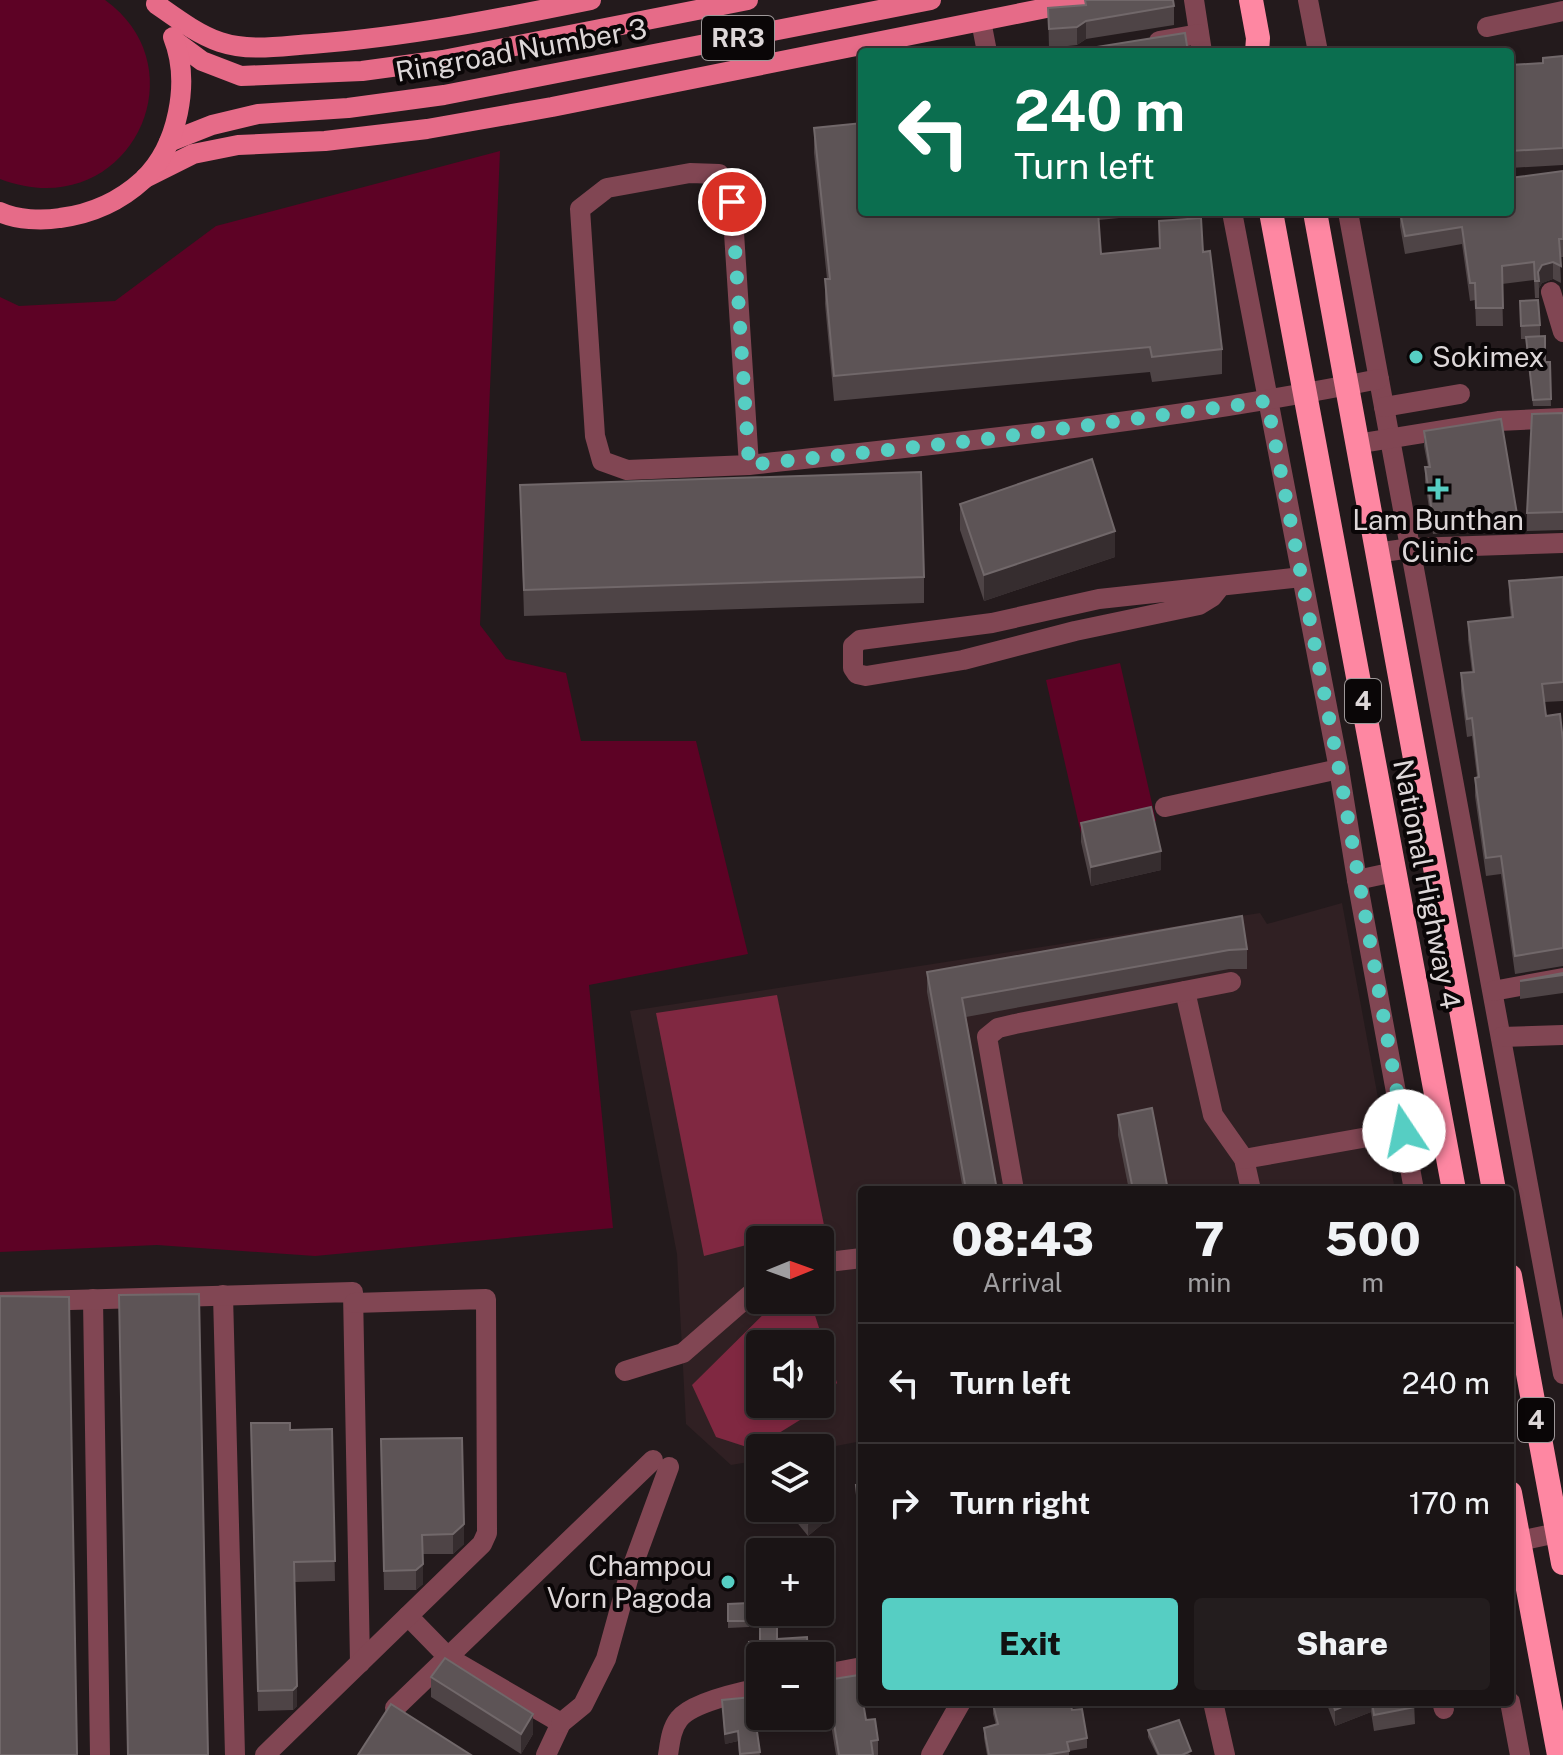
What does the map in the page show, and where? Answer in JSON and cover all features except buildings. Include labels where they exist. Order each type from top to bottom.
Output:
[{"type":"highway","points":[[1251,0],[1260,47]]},
{"type":"highway","name":"National Highway 4","points":[[1272,216],[1453,1186]]},
{"type":"highway","name":"National Highway 4","points":[[1316,216],[1493,1186]]},
{"type":"highway","name":"4","points":[[1514,1297],[1563,1563]]},
{"type":"highway","points":[[1514,1493],[1549,1488]]},
{"type":"highway","points":[[1515,1542],[1559,1755]]},
{"type":"main road","points":[[154,2],[187,25],[220,42],[252,48],[347,41],[443,29],[591,0]]},
{"type":"main road","name":"Ringroad Number 3","points":[[175,41],[202,61],[241,76],[362,71],[443,60],[748,0]]},
{"type":"main road","name":"Ringroad Number 3","points":[[169,142],[212,125],[258,114],[348,108],[545,77],[931,0]]},
{"type":"main road","points":[[145,178],[193,154],[238,145],[325,141],[427,129],[1086,0]]},
{"type":"main road","name":"RR3","points":[[0,212],[46,220],[85,215],[121,198],[145,178],[169,142],[180,98],[181,75],[175,41],[154,2]]},
{"type":"street","points":[[1134,45],[1201,43],[1194,0]]},
{"type":"street","points":[[1308,0],[1317,48]]},
{"type":"street","points":[[1487,27],[1563,11]]},
{"type":"street","points":[[981,21],[986,48]]},
{"type":"street","points":[[749,465],[732,202],[719,174],[690,173],[607,188],[580,209],[595,436],[602,461],[627,470],[749,465],[971,441],[1267,401],[1379,379]]},
{"type":"street","points":[[1233,216],[1339,769],[1413,1186]]},
{"type":"street","points":[[1349,216],[1501,1037],[1560,1336],[1563,1374]]},
{"type":"street","points":[[1551,292],[1563,332]]},
{"type":"street","points":[[1384,407],[1460,394]]},
{"type":"street","points":[[1356,444],[1498,421],[1563,418]]},
{"type":"street","points":[[1376,553],[1411,548],[1563,543]]},
{"type":"street","points":[[1220,587],[1199,605],[963,660],[866,676],[857,674],[853,668],[853,646],[860,640],[992,623],[1099,599],[1302,577]]},
{"type":"street","points":[[1165,807],[1339,769]]},
{"type":"street","points":[[1357,880],[1394,872]]},
{"type":"street","points":[[1493,991],[1563,978]]},
{"type":"street","points":[[1013,1186],[987,1037],[1006,1026],[1231,982]]},
{"type":"street","points":[[1185,991],[1213,1115],[1244,1159],[1250,1186]]},
{"type":"street","points":[[1501,1037],[1563,1035]]},
{"type":"street","points":[[1244,1159],[1441,1124]]},
{"type":"street","points":[[834,1261],[858,1258]]},
{"type":"street","points":[[0,1302],[353,1292],[360,1663]]},
{"type":"street","points":[[223,1295],[235,1755]]},
{"type":"street","points":[[625,1371],[683,1353],[746,1298]]},
{"type":"street","points":[[93,1299],[100,1755]]},
{"type":"street","points":[[265,1755],[482,1544],[487,1533],[486,1299],[354,1303]]},
{"type":"street","points":[[1522,1339],[1560,1336]]},
{"type":"street","points":[[395,1708],[661,1464],[606,1659],[583,1705],[561,1723],[546,1755]]},
{"type":"street","points":[[1515,1542],[1557,1533]]},
{"type":"street","points":[[408,1616],[449,1658],[561,1723]]},
{"type":"street","points":[[834,1672],[858,1668]]},
{"type":"street","points":[[668,1755],[674,1727],[681,1716],[721,1696],[746,1691]]},
{"type":"street","points":[[931,1755],[959,1706]]},
{"type":"street","points":[[1214,1706],[1225,1755]]},
{"type":"street","points":[[1511,1706],[1520,1755]]},
{"type":"shaded area","points":[[0,0],[105,0],[134,30],[148,65],[149,100],[137,134],[115,162],[83,181],[45,188],[0,179]]},
{"type":"shaded area","points":[[500,151],[480,625],[506,659],[566,673],[581,741],[696,741],[748,954],[589,985],[613,1228],[315,1256],[157,1245],[0,1252],[0,297],[19,306],[115,301],[216,226]]},
{"type":"shaded area","points":[[1120,663],[1156,821],[1082,838],[1046,680]]},
{"type":"shaded area","points":[[1342,903],[1394,1186],[858,1186],[858,1442],[834,1446],[834,1434],[746,1434],[746,1462],[731,1465],[686,1424],[677,1254],[630,1011],[1260,913],[1267,924]]},
{"type":"shaded area","points":[[777,995],[824,1225],[746,1226],[746,1245],[704,1256],[656,1013]]},
{"type":"shaded area","points":[[764,1314],[815,1314],[820,1330],[748,1330]]},
{"type":"shaded area","points":[[746,1332],[746,1418],[802,1418],[777,1434],[746,1434],[746,1447],[716,1437],[692,1385]]},
{"type":"place","name":"Sokimex","points":[[1416,357]]},
{"type":"place","name":"Lam Bunthan Clinic","points":[[1438,489]]},
{"type":"place","name":"Champou Vorn Pagoda","points":[[728,1582]]},
{"type":"route","points":[[732,202],[749,465],[971,441],[1267,401],[1339,769],[1404,1131]]}]
